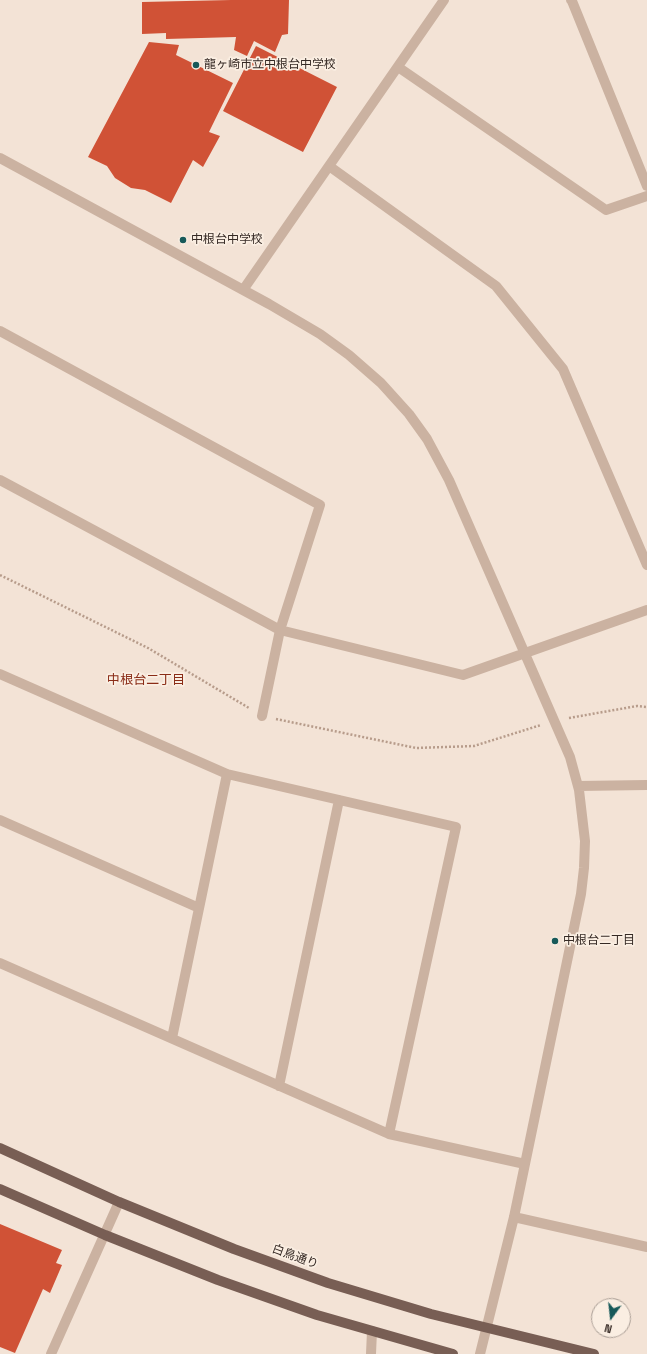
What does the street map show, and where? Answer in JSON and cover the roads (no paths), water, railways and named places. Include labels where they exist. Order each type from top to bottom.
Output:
[{"type":"main road","name":"白鳥通り","points":[[0,1148],[119,1202],[234,1249],[328,1283],[431,1314],[594,1354]]},
{"type":"main road","points":[[0,1189],[104,1235],[218,1280],[317,1315],[453,1354]]},
{"type":"street","points":[[243,290],[444,0]]},
{"type":"street","points":[[571,0],[647,186]]},
{"type":"street","points":[[398,67],[606,210],[647,196]]},
{"type":"street","points":[[0,158],[243,290],[320,334],[350,355],[381,384],[409,414],[427,439],[449,480],[570,757],[578,786],[585,841],[581,894],[514,1217],[480,1354]]},
{"type":"street","points":[[329,166],[496,286],[563,370],[647,565]]},
{"type":"street","points":[[0,331],[320,505],[280,630],[262,716]]},
{"type":"street","points":[[0,480],[280,630],[463,675],[647,610]]},
{"type":"street","points":[[0,674],[227,774],[456,827],[389,1134]]},
{"type":"street","points":[[172,1038],[227,774]]},
{"type":"street","points":[[578,786],[647,785]]},
{"type":"street","points":[[279,1086],[340,800]]},
{"type":"street","points":[[0,820],[199,908]]},
{"type":"street","points":[[0,962],[389,1134],[524,1164]]},
{"type":"street","points":[[51,1354],[119,1202]]},
{"type":"street","points":[[514,1217],[647,1246]]},
{"type":"street","points":[[371,1354],[372,1331]]},
{"type":"place","name":"龍ヶ崎市立中根台中学校","points":[[196,65]]},
{"type":"place","name":"中根台中学校","points":[[183,240]]},
{"type":"place","name":"中根台二丁目","points":[[555,941]]},
{"type":"district","name":"中根台二丁目","points":[[146,680]]}]
